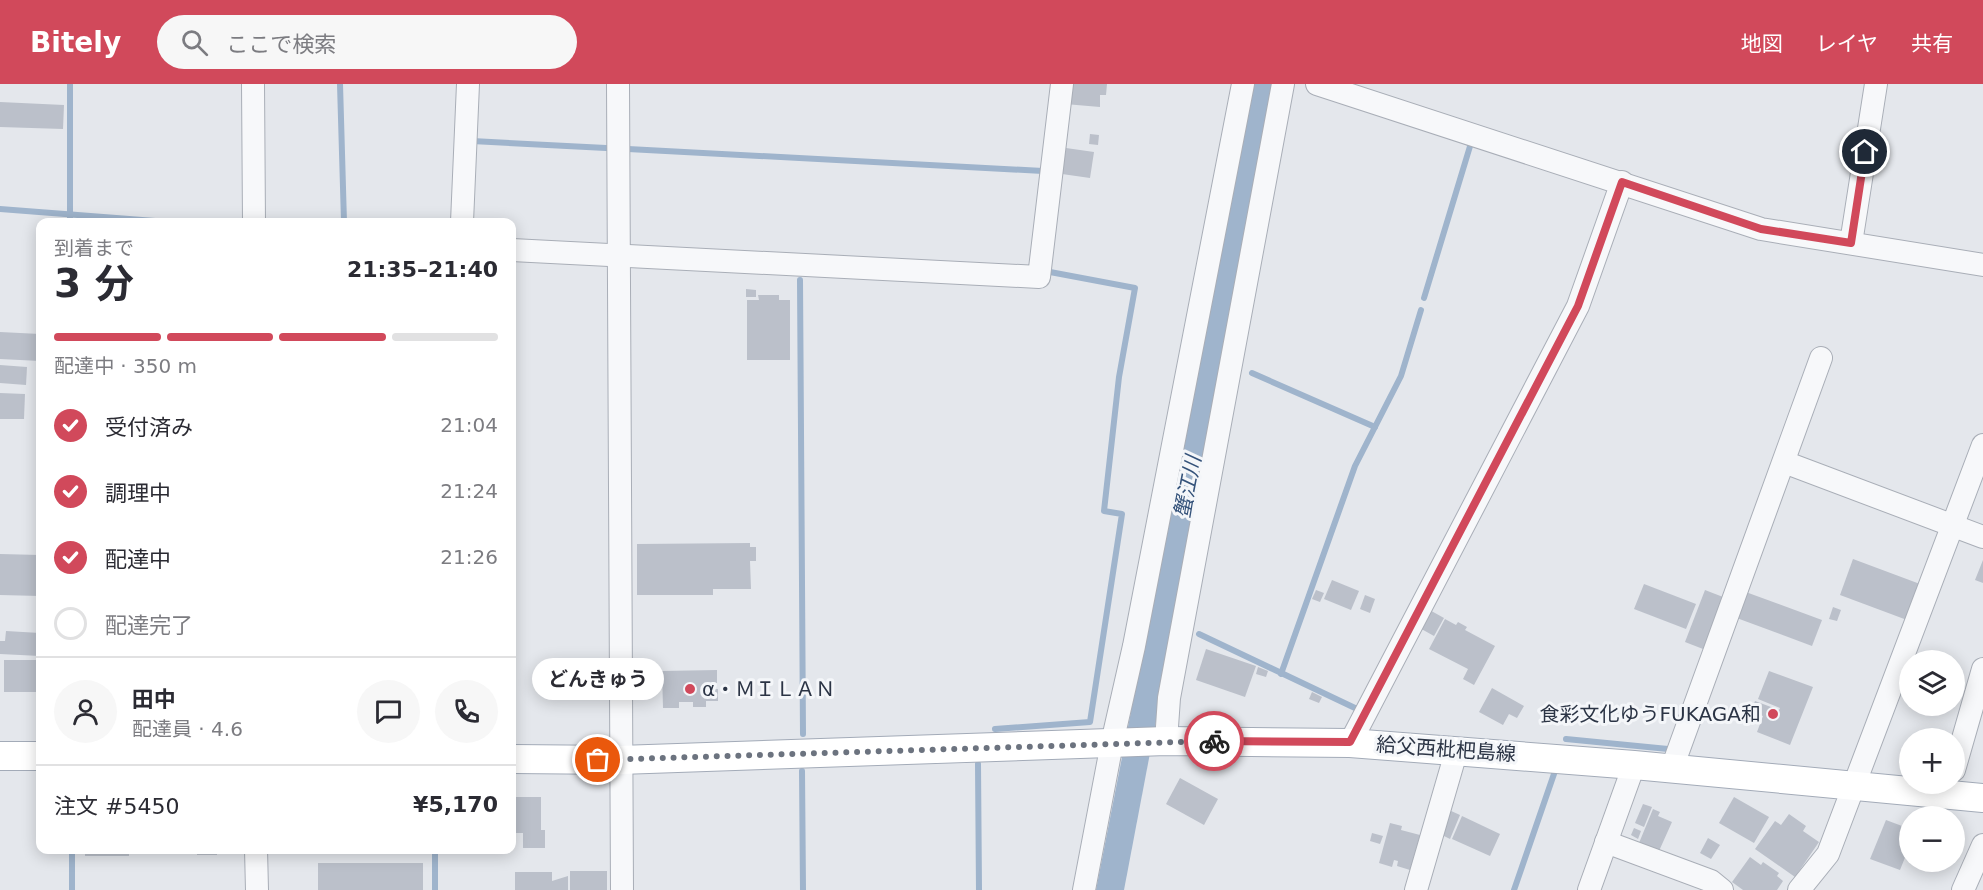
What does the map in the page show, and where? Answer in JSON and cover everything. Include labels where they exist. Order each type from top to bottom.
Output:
[{"type":"main road","name":"給父西枇杷島線","points":[[516,759],[620,760],[1166,741],[1350,742],[1457,749],[1854,785],[1899,784]]},
{"type":"main road","points":[[0,756],[36,756]]},
{"type":"main road","name":"給父西枇杷島線","points":[[1965,789],[1983,798]]},
{"type":"street","points":[[253,84],[254,218]]},
{"type":"street","points":[[462,218],[468,84]]},
{"type":"street","points":[[618,84],[622,890]]},
{"type":"street","points":[[516,250],[1040,277],[1062,84]]},
{"type":"street","points":[[1084,890],[1112,743],[1134,646],[1243,84]]},
{"type":"street","points":[[1166,741],[1169,698],[1284,84]]},
{"type":"street","points":[[1317,84],[1761,229],[1983,265]]},
{"type":"street","points":[[1851,243],[1876,84]]},
{"type":"street","points":[[1350,742],[1578,306],[1622,182]]},
{"type":"street","points":[[1672,768],[1821,358]]},
{"type":"street","points":[[1799,890],[1828,854],[1983,445]]},
{"type":"street","points":[[1784,462],[1983,537]]},
{"type":"street","points":[[1965,733],[1983,669]]},
{"type":"street","points":[[1416,890],[1457,749]]},
{"type":"street","points":[[1589,890],[1634,765]]},
{"type":"street","points":[[1606,842],[1711,881],[1722,890]]},
{"type":"street","points":[[1963,890],[1983,845]]},
{"type":"street","points":[[256,854],[257,890]]},
{"type":"water","name":"蟹江川","points":[[1254,84],[1277,84],[1124,890],[1096,890]]},
{"type":"building","points":[[1066,84],[1107,84],[1106,95],[1100,95],[1100,107],[1065,104]]},
{"type":"building","points":[[0,102],[64,105],[63,129],[0,127]]},
{"type":"building","points":[[1090,134],[1099,135],[1098,145],[1089,144]]},
{"type":"building","points":[[1066,148],[1094,152],[1090,178],[1062,174]]},
{"type":"building","points":[[746,289],[756,290],[756,297],[746,297]]},
{"type":"building","points":[[758,295],[779,295],[779,300],[790,300],[790,360],[747,360],[747,300],[759,300]]},
{"type":"building","points":[[0,332],[36,334],[36,361],[0,359]]},
{"type":"building","points":[[0,365],[27,367],[26,385],[0,383]]},
{"type":"building","points":[[0,393],[25,394],[24,419],[0,419]]},
{"type":"building","points":[[750,543],[750,547],[756,547],[756,561],[750,561],[751,589],[713,589],[713,595],[637,595],[637,544]]},
{"type":"building","points":[[0,554],[36,555],[36,596],[0,595]]},
{"type":"building","points":[[1853,559],[1920,584],[1907,620],[1840,595]]},
{"type":"building","points":[[1983,560],[1983,583],[1975,580]]},
{"type":"building","points":[[1332,580],[1359,591],[1351,610],[1324,599]]},
{"type":"building","points":[[1644,584],[1696,604],[1686,629],[1634,609]]},
{"type":"building","points":[[1316,590],[1324,593],[1320,602],[1312,599]]},
{"type":"building","points":[[1705,590],[1723,597],[1703,649],[1685,642]]},
{"type":"building","points":[[1743,591],[1822,620],[1812,646],[1734,617]]},
{"type":"building","points":[[1365,595],[1375,599],[1370,613],[1360,609]]},
{"type":"building","points":[[1833,607],[1841,610],[1837,621],[1829,619]]},
{"type":"building","points":[[1426,608],[1444,618],[1434,636],[1416,626]]},
{"type":"building","points":[[1445,619],[1456,625],[1458,622],[1467,627],[1465,630],[1495,646],[1474,685],[1463,679],[1468,669],[1429,649]]},
{"type":"building","points":[[6,631],[36,633],[36,656],[0,654],[0,641],[5,641]]},
{"type":"building","points":[[1206,649],[1256,666],[1245,697],[1196,680]]},
{"type":"building","points":[[4,660],[36,660],[36,692],[4,692]]},
{"type":"building","points":[[1258,667],[1268,671],[1266,677],[1256,674]]},
{"type":"building","points":[[717,670],[717,683],[705,684],[705,689],[718,689],[718,701],[706,701],[706,707],[693,707],[693,702],[679,702],[679,708],[663,708],[662,671]]},
{"type":"building","points":[[1769,671],[1813,687],[1790,745],[1757,732],[1763,716],[1751,712],[1755,701],[1779,710],[1780,708],[1758,699]]},
{"type":"building","points":[[1492,688],[1524,706],[1517,718],[1509,714],[1503,725],[1479,712]]},
{"type":"building","points":[[1312,692],[1322,697],[1319,703],[1309,699]]},
{"type":"building","points":[[1180,778],[1218,799],[1204,825],[1166,804]]},
{"type":"building","points":[[516,797],[541,797],[541,830],[545,830],[545,848],[523,848],[523,833],[516,833]]},
{"type":"building","points":[[1734,797],[1769,817],[1754,843],[1719,823]]},
{"type":"building","points":[[1643,804],[1652,807],[1644,827],[1635,823]]},
{"type":"building","points":[[1653,809],[1660,812],[1658,816],[1672,822],[1659,851],[1639,843]]},
{"type":"building","points":[[1449,810],[1460,815],[1450,839],[1438,833]]},
{"type":"building","points":[[1789,814],[1806,826],[1803,831],[1819,842],[1795,877],[1755,849],[1775,821],[1781,825]]},
{"type":"building","points":[[1462,816],[1500,834],[1490,856],[1452,839]]},
{"type":"building","points":[[1886,820],[1899,825],[1899,870],[1870,859]]},
{"type":"building","points":[[1390,823],[1402,826],[1401,830],[1420,835],[1410,870],[1397,866],[1398,861],[1394,860],[1392,867],[1379,863]]},
{"type":"building","points":[[1634,828],[1641,831],[1638,839],[1631,835]]},
{"type":"building","points":[[1372,833],[1383,836],[1380,844],[1370,841]]},
{"type":"building","points":[[1708,838],[1720,845],[1711,859],[1700,853]]},
{"type":"building","points":[[85,854],[129,854],[129,856],[85,856]]},
{"type":"building","points":[[1750,857],[1761,865],[1763,862],[1779,873],[1777,876],[1783,881],[1777,890],[1743,890],[1732,882]]},
{"type":"building","points":[[318,863],[423,863],[423,890],[318,890]]},
{"type":"building","points":[[570,871],[607,871],[607,890],[570,890]]},
{"type":"building","points":[[515,872],[552,872],[552,881],[568,876],[568,890],[515,890]]},
{"type":"waterway","points":[[70,84],[70,218]]},
{"type":"waterway","points":[[340,84],[344,218]]},
{"type":"waterway","points":[[472,141],[606,148]]},
{"type":"waterway","points":[[1424,298],[1471,143],[1466,142]]},
{"type":"waterway","points":[[628,149],[1043,171]]},
{"type":"waterway","points":[[0,209],[116,218]]},
{"type":"waterway","points":[[995,729],[1090,722],[1122,514],[1104,511],[1119,377],[1135,288],[1050,272]]},
{"type":"waterway","points":[[800,280],[803,734]]},
{"type":"waterway","points":[[1281,674],[1355,466],[1401,376],[1421,310]]},
{"type":"waterway","points":[[1252,373],[1375,427]]},
{"type":"waterway","points":[[1199,634],[1355,708]]},
{"type":"waterway","points":[[1566,739],[1668,749]]},
{"type":"waterway","points":[[978,764],[979,890]]},
{"type":"waterway","points":[[802,771],[803,890]]},
{"type":"waterway","points":[[1514,890],[1555,771]]},
{"type":"waterway","points":[[72,854],[72,890]]},
{"type":"waterway","points":[[435,854],[435,890]]},
{"type":"way so far","points":[[598,760],[1214,741]]},
{"type":"place","name":"α・ＭＩＬＡＮ","points":[[690,689]]},
{"type":"place","name":"食彩文化ゆうFUKAGA和","points":[[1773,714]]},
{"type":"place","name":"どんきゅう","points":[[598,760]]},
{"type":"route","points":[[1214,741],[1350,742],[1578,306],[1622,182],[1761,229],[1851,243],[1865,152]]}]
